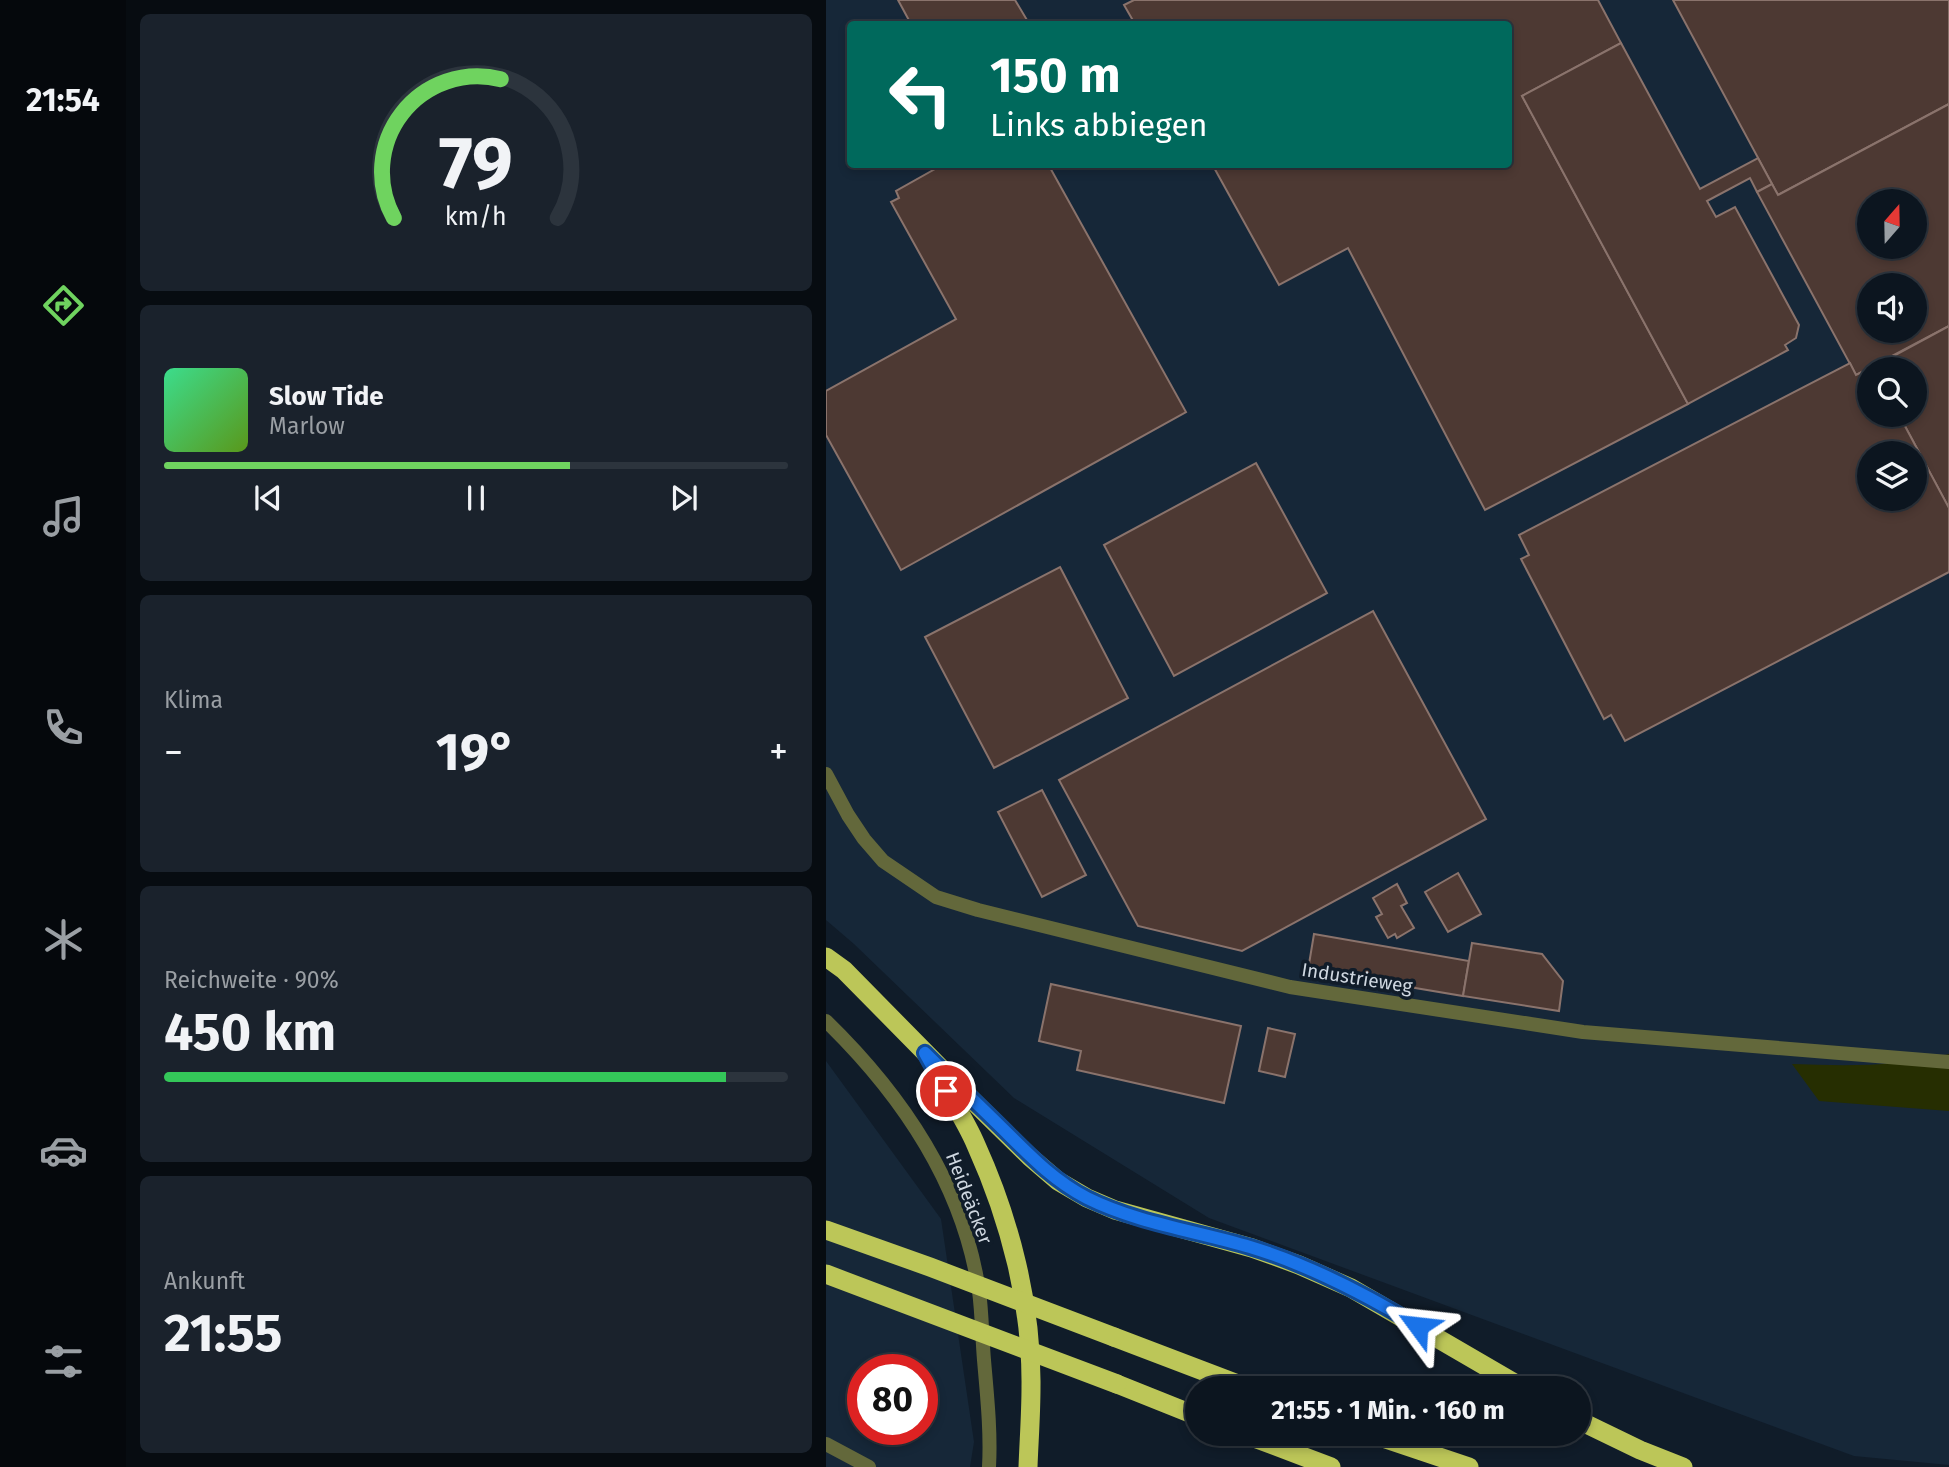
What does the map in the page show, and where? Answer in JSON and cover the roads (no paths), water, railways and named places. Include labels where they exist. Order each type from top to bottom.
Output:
[{"type":"highway","points":[[826,957],[844,970],[1030,1157],[1058,1181],[1115,1210],[1252,1248],[1309,1269],[1374,1300],[1503,1376]]},
{"type":"highway","points":[[925,1053],[976,1143],[1000,1206],[1014,1255],[1023,1296],[1029,1348],[1031,1386],[1028,1467]]},
{"type":"highway","points":[[826,1230],[1216,1376]]},
{"type":"highway","points":[[826,1274],[1185,1411]]},
{"type":"highway","points":[[1591,1426],[1683,1467]]},
{"type":"highway","points":[[1271,1446],[1297,1467]]},
{"type":"highway","points":[[1273,1446],[1331,1467]]},
{"type":"highway","points":[[1407,1446],[1469,1467]]},
{"type":"street","name":"Industrieweg","points":[[826,774],[859,831],[883,861],[936,897],[978,910],[1290,987],[1583,1032],[1949,1062]]},
{"type":"street","name":"Heideäcker","points":[[826,1021],[885,1084],[912,1121],[934,1158],[963,1226],[979,1292],[987,1395],[989,1467]]},
{"type":"street","points":[[826,1444],[869,1467]]}]
